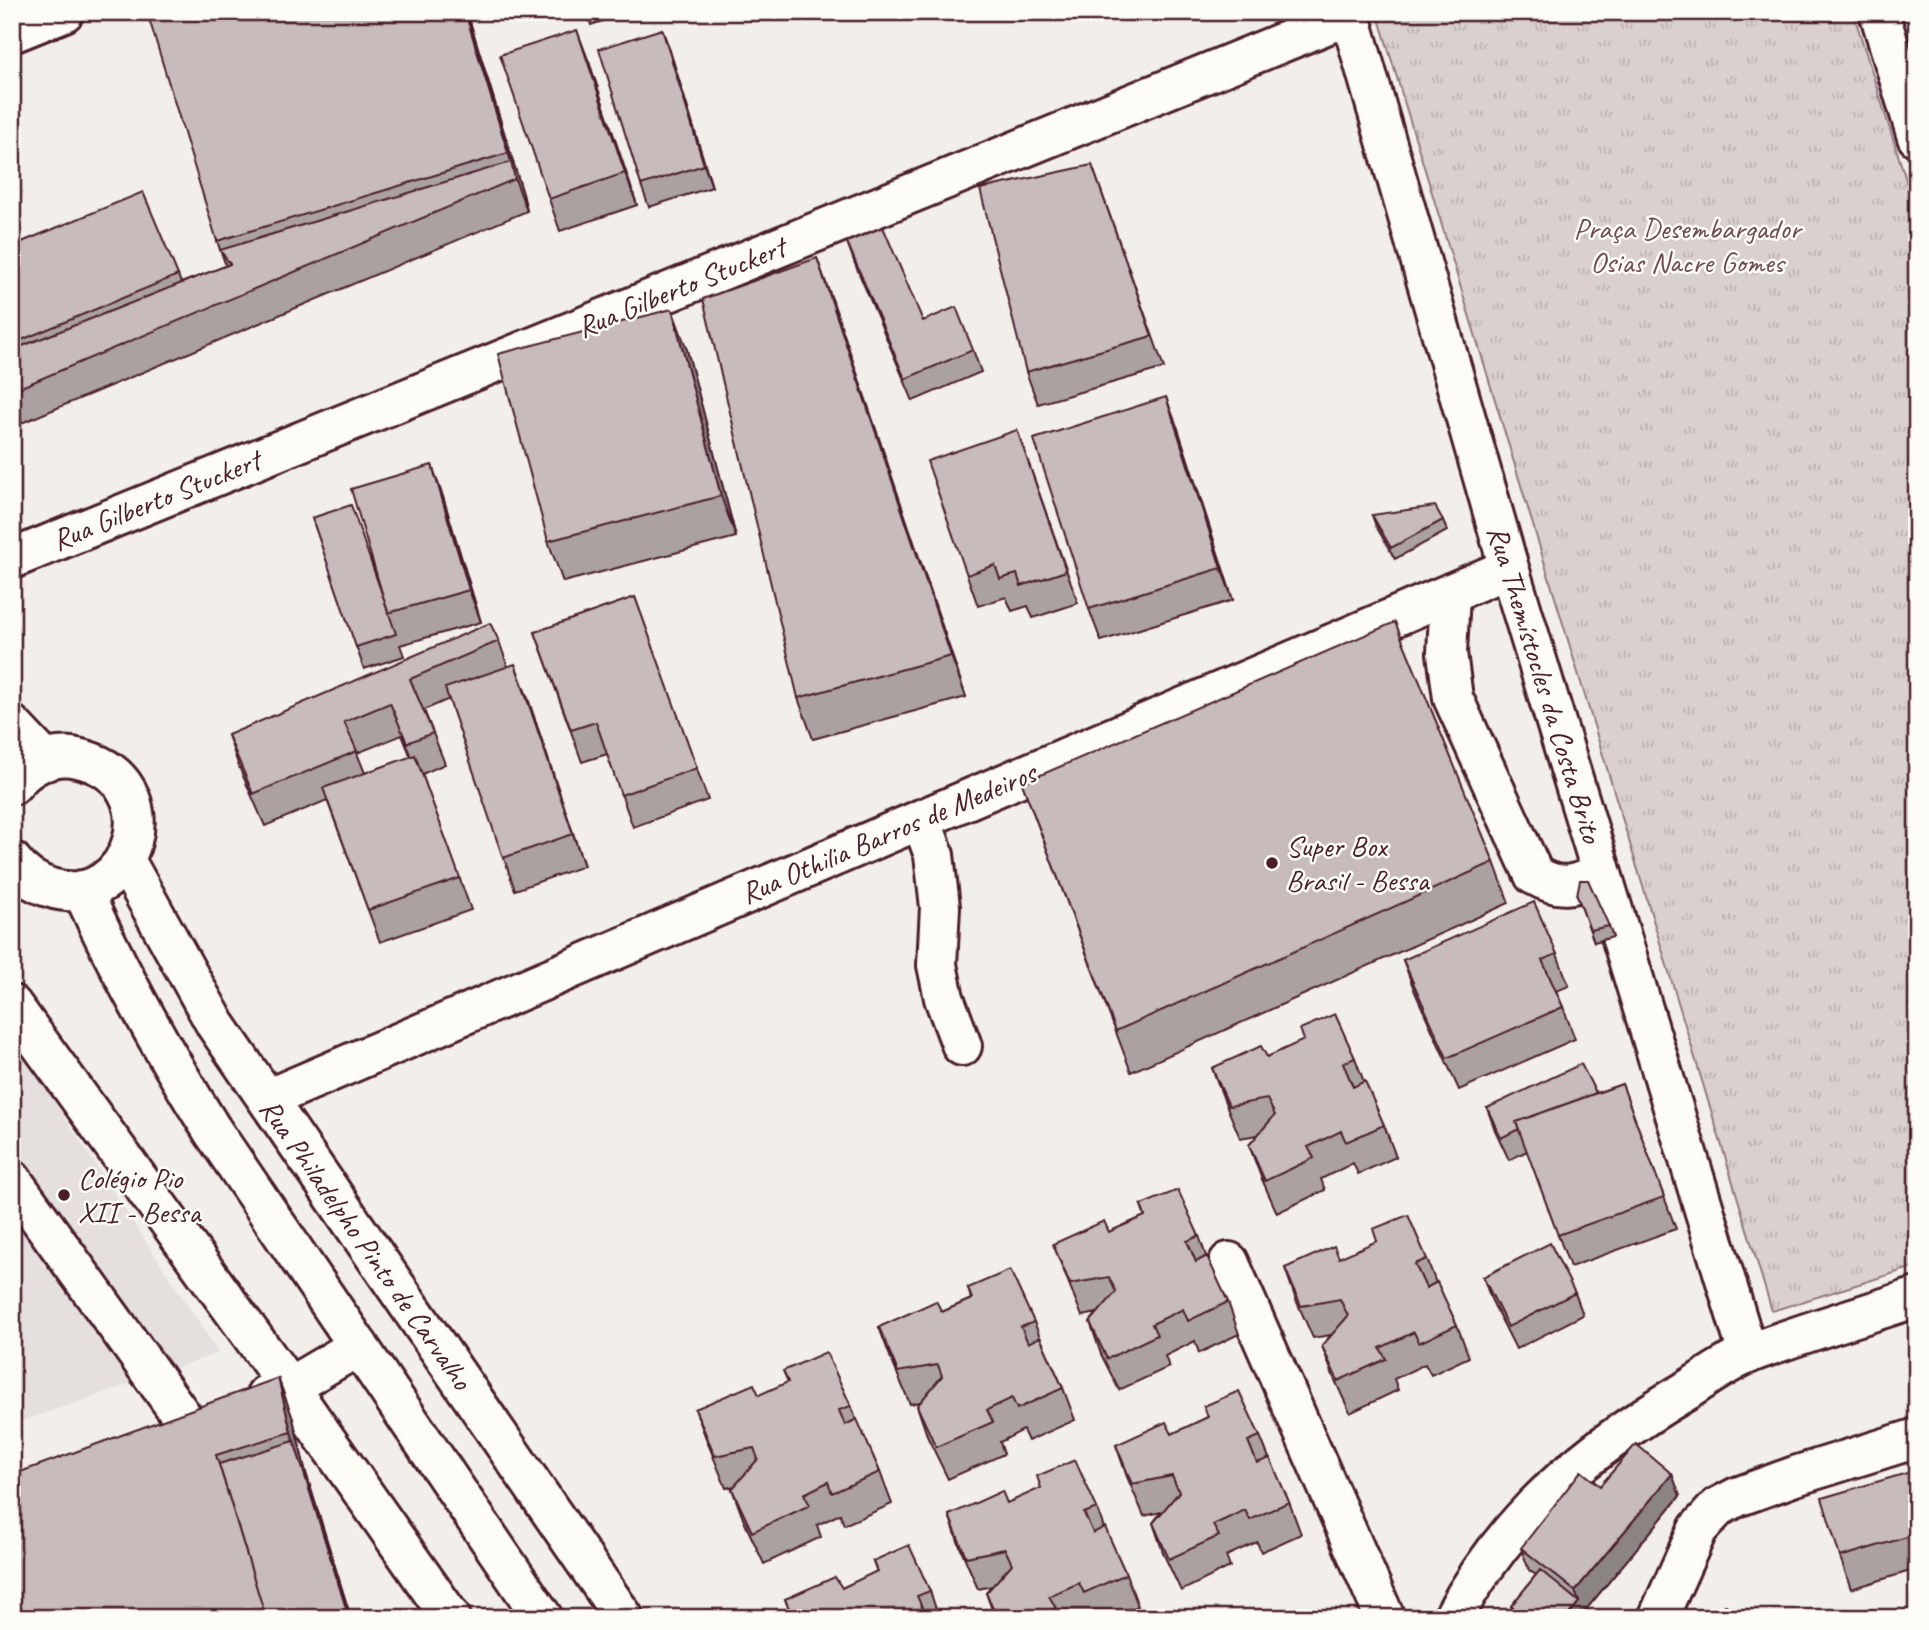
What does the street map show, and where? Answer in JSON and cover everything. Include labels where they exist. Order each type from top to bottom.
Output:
[{"type":"street","points":[[12,33],[64,12]]},
{"type":"street","points":[[1879,12],[1917,137]]},
{"type":"street","name":"Rua Gilberto Stuckert","points":[[12,559],[1349,14]]},
{"type":"street","name":"Rua Themístocles da Costa Brito","points":[[1349,14],[1509,568],[1748,1354]]},
{"type":"street","name":"Rua Othilia Barros de Medeiros","points":[[267,1099],[1509,568]]},
{"type":"street","points":[[1450,594],[1447,653],[1453,698],[1534,875],[1552,885],[1573,885],[1601,874]]},
{"type":"street","points":[[12,725],[46,761]]},
{"type":"street","points":[[12,785],[21,774],[38,762],[67,755],[96,761],[119,779],[134,804],[136,833],[125,860],[106,880],[82,890],[59,891],[37,884],[15,868]]},
{"type":"street","points":[[921,819],[934,855],[940,907],[937,965],[944,998],[962,1046]]},
{"type":"street","name":"Rua Philadelpho Pinto de Carvalho","points":[[125,860],[216,1025],[624,1618]]},
{"type":"street","name":"Rua Philadelpho Pinto de Carvalho","points":[[82,890],[163,1051],[212,1130],[542,1618]]},
{"type":"street","points":[[12,1005],[289,1387],[451,1618]]},
{"type":"street","points":[[12,1180],[186,1422]]},
{"type":"street","points":[[1229,1262],[1385,1618]]},
{"type":"street","points":[[1453,1618],[1487,1562],[1548,1491],[1596,1450],[1642,1417],[1748,1354],[1917,1297]]},
{"type":"street","points":[[149,1434],[289,1387],[359,1346]]},
{"type":"street","points":[[1658,1618],[1698,1529],[1718,1507],[1737,1497],[1795,1476],[1917,1438]]},
{"type":"shaded area","name":"Colégio Pio XII - Bessa","points":[[12,1037],[219,1353],[12,1425]]},
{"type":"green space","name":"Praça Desembargador Osias Nacre Gomes","points":[[1377,12],[1853,12],[1917,215],[1917,1266],[1772,1311]]},
{"type":"building","points":[[147,12],[465,12],[508,153],[217,241]]},
{"type":"building","points":[[662,29],[704,165],[641,185],[599,49]]},
{"type":"building","points":[[577,30],[625,173],[549,199],[500,55]]},
{"type":"building","points":[[511,162],[515,179],[12,391],[12,350],[230,264],[220,250]]},
{"type":"building","points":[[1092,165],[1152,336],[1026,372],[980,189]]},
{"type":"building","points":[[143,192],[178,275],[12,344],[12,246]]},
{"type":"building","points":[[883,227],[923,321],[956,307],[973,350],[905,379],[847,242]]},
{"type":"building","points":[[817,258],[951,656],[798,698],[703,299]]},
{"type":"building","points":[[672,309],[721,496],[548,541],[498,354]]},
{"type":"building","points":[[1166,397],[1221,568],[1089,609],[1034,439]]},
{"type":"building","points":[[1017,430],[1066,571],[1021,586],[1017,574],[1000,579],[995,565],[967,575],[927,461]]},
{"type":"building","points":[[432,465],[469,590],[388,613],[351,489]]},
{"type":"building","points":[[351,505],[396,634],[356,647],[312,518]]},
{"type":"building","points":[[1435,506],[1443,520],[1391,548],[1372,515]]},
{"type":"building","points":[[635,597],[697,768],[621,795],[596,722],[571,730],[535,632]]},
{"type":"building","name":"Super Box Brasil - Bessa","points":[[1395,622],[1494,862],[1116,1031],[1022,783]]},
{"type":"building","points":[[490,623],[499,641],[410,679],[433,733],[407,743],[390,703],[344,722],[357,751],[253,794],[228,735]]},
{"type":"building","points":[[515,664],[573,834],[503,858],[445,688]]},
{"type":"building","points":[[415,755],[460,878],[368,910],[323,788]]},
{"type":"building","points":[[1580,880],[1588,880],[1609,926],[1590,930],[1577,895]]},
{"type":"building","points":[[1534,902],[1557,954],[1542,960],[1563,1007],[1447,1058],[1403,960]]},
{"type":"building","points":[[1335,1014],[1355,1058],[1343,1063],[1353,1087],[1365,1081],[1384,1125],[1346,1142],[1341,1131],[1308,1147],[1314,1158],[1265,1181],[1249,1145],[1275,1115],[1267,1099],[1229,1106],[1212,1068],[1261,1046],[1267,1057],[1304,1040],[1300,1029]]},
{"type":"building","points":[[1581,1064],[1596,1093],[1516,1122],[1519,1129],[1501,1138],[1487,1108]]},
{"type":"building","points":[[1622,1084],[1664,1197],[1558,1235],[1516,1122]]},
{"type":"building","points":[[1178,1190],[1199,1236],[1187,1241],[1196,1262],[1207,1256],[1228,1302],[1188,1321],[1183,1309],[1152,1324],[1157,1335],[1107,1359],[1090,1322],[1116,1292],[1109,1277],[1070,1284],[1053,1244],[1104,1221],[1109,1232],[1145,1216],[1141,1205]]},
{"type":"building","points":[[1408,1215],[1427,1259],[1415,1264],[1426,1288],[1437,1282],[1457,1325],[1419,1343],[1414,1332],[1380,1348],[1386,1359],[1338,1381],[1322,1346],[1348,1316],[1340,1299],[1301,1306],[1285,1268],[1334,1246],[1339,1258],[1377,1241],[1373,1229]]},
{"type":"building","points":[[1550,1243],[1575,1293],[1508,1327],[1483,1277]]},
{"type":"building","points":[[1010,1270],[1034,1322],[1021,1327],[1028,1343],[1040,1337],[1063,1388],[1017,1409],[1012,1398],[987,1410],[993,1422],[936,1447],[917,1406],[942,1376],[938,1365],[898,1372],[879,1327],[936,1301],[942,1312],[972,1299],[968,1288]]},
{"type":"building","points":[[826,1352],[851,1406],[839,1410],[845,1425],[857,1419],[880,1472],[832,1493],[828,1482],[804,1494],[810,1505],[752,1532],[732,1489],[758,1459],[754,1448],[715,1456],[695,1409],[754,1384],[759,1395],[788,1382],[783,1371]]},
{"type":"building","points":[[278,1378],[291,1432],[216,1455],[266,1618],[19,1618],[12,1582],[12,1475]]},
{"type":"building","points":[[1239,1391],[1260,1436],[1248,1441],[1257,1463],[1270,1458],[1289,1502],[1250,1520],[1245,1510],[1213,1525],[1219,1536],[1169,1559],[1153,1523],[1179,1492],[1172,1476],[1132,1484],[1116,1445],[1166,1422],[1172,1434],[1208,1417],[1204,1406]]},
{"type":"building","points":[[294,1441],[349,1618],[266,1618],[219,1464]]},
{"type":"building","points":[[1636,1444],[1672,1474],[1575,1591],[1521,1548],[1581,1471],[1600,1486]]},
{"type":"building","points":[[1075,1460],[1097,1508],[1084,1513],[1093,1533],[1105,1527],[1126,1574],[1084,1593],[1079,1583],[1049,1596],[1056,1608],[1034,1618],[997,1618],[986,1593],[1012,1564],[1005,1549],[966,1557],[949,1515],[1002,1491],[1007,1503],[1041,1488],[1037,1476]]},
{"type":"building","points":[[1917,1470],[1917,1534],[1840,1557],[1822,1498]]},
{"type":"building","points":[[909,1545],[930,1591],[917,1596],[927,1618],[793,1618],[785,1599],[835,1577],[842,1588],[877,1571],[873,1561]]},
{"type":"building","points":[[1540,1570],[1579,1602],[1566,1618],[1526,1618],[1511,1606]]},
{"type":"building","points":[[1725,1605],[1753,1618],[1719,1618]]},
{"type":"building","points":[[939,1612],[942,1618],[927,1618]]},
{"type":"place","name":"Super Box Brasil - Bessa","points":[[1272,863]]},
{"type":"place","name":"Colégio Pio XII - Bessa","points":[[64,1195]]}]
